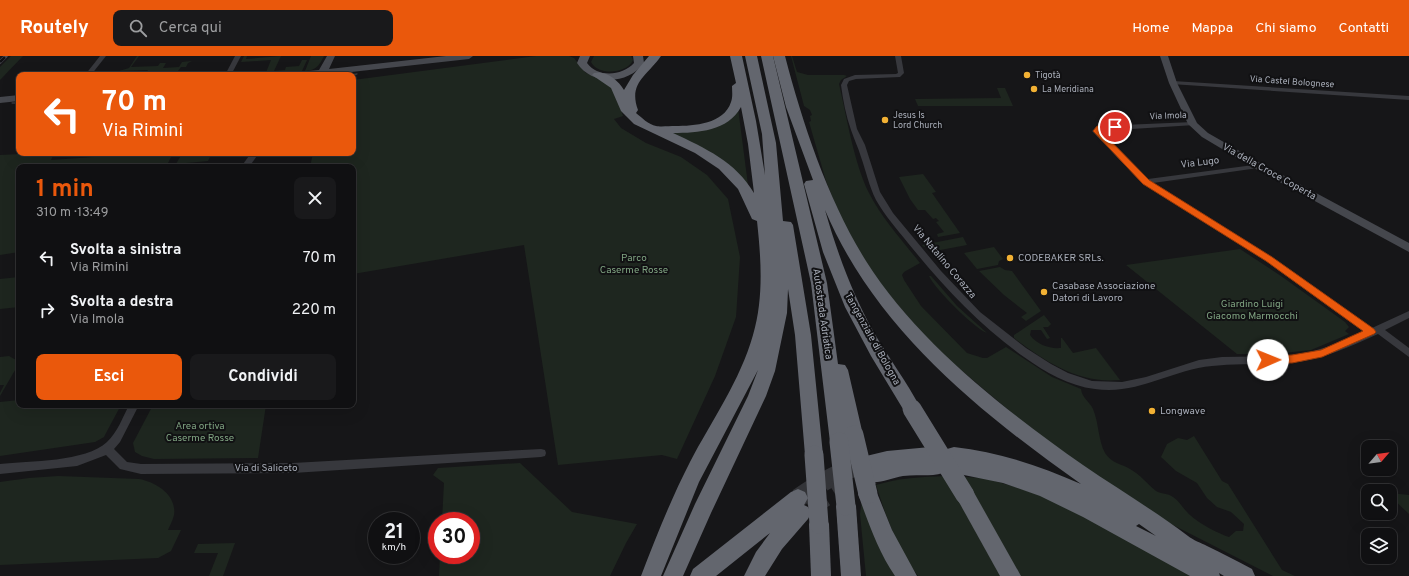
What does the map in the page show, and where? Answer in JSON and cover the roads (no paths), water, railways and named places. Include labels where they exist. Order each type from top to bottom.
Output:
[{"type":"highway","points":[[655,56],[629,92],[628,98],[633,113],[646,125],[672,130],[697,129],[710,125],[728,114],[737,101],[737,60]]},
{"type":"highway","points":[[751,56],[768,133],[797,288],[810,401],[820,524],[821,576]]},
{"type":"highway","name":"Autostrada Adriatica","points":[[766,56],[812,249],[847,438]]},
{"type":"highway","name":"Tangenziale di Bologna","points":[[779,56],[817,206],[835,266],[859,319],[965,495],[1011,576]]},
{"type":"highway","points":[[651,576],[675,511],[697,467],[737,398],[752,366],[762,335],[768,299],[769,272],[767,240],[756,157],[737,60]]},
{"type":"highway","points":[[620,92],[622,79],[633,70]]},
{"type":"highway","points":[[598,75],[612,81],[620,92],[627,110],[646,125],[710,155],[732,172],[739,180],[752,202],[757,215],[769,272]]},
{"type":"highway","points":[[789,97],[836,222],[862,268],[898,315],[946,365],[1014,425],[1077,471],[1180,541]]},
{"type":"highway","points":[[673,576],[702,510],[757,396],[766,371],[779,313],[781,276],[768,133]]},
{"type":"highway","points":[[847,438],[876,518],[886,540],[907,576]]},
{"type":"highway","points":[[847,438],[846,506],[851,576]]},
{"type":"highway","points":[[871,469],[903,468],[933,461]]},
{"type":"highway","points":[[1210,576],[1097,515],[1045,489],[958,461],[991,461],[1031,473],[1079,492],[1180,541],[1245,576]]},
{"type":"highway","points":[[700,576],[800,505],[788,525],[767,552],[754,576]]},
{"type":"main road","points":[[581,58],[587,70],[598,75],[620,75],[637,67],[640,57]]},
{"type":"street","points":[[90,72],[103,56]]},
{"type":"street","points":[[230,72],[238,56]]},
{"type":"street","points":[[322,72],[331,56]]},
{"type":"street","points":[[337,72],[469,56]]},
{"type":"street","name":"Via Natalino Corazza","points":[[898,56],[900,75],[895,77],[852,78],[846,80],[844,85],[856,135],[880,199],[942,280],[960,300],[993,329],[1050,369],[1074,380],[1090,385],[1108,387],[1130,386],[1179,369],[1204,363],[1308,357],[1322,353],[1409,314]]},
{"type":"street","name":"Via della Croce Coperta","points":[[1163,58],[1173,83],[1193,124],[1213,141],[1409,248]]},
{"type":"street","name":"Via Castel Bolognese","points":[[1173,83],[1409,98]]},
{"type":"street","points":[[0,100],[16,98]]},
{"type":"street","name":"Via Imola","points":[[1146,182],[1096,129],[1193,124]]},
{"type":"street","name":"Via Lugo","points":[[1146,182],[1258,166]]},
{"type":"street","points":[[1146,182],[1269,259],[1409,353]]},
{"type":"street","points":[[0,469],[77,461],[94,456],[107,449],[116,439],[132,408]]},
{"type":"street","name":"Via di Saliceto","points":[[107,449],[124,466],[141,469],[293,468],[541,453]]},
{"type":"tunnel","points":[[798,498],[832,477],[869,463]]},
{"type":"tunnel","points":[[809,507],[840,488],[873,475]]},
{"type":"railway","points":[[0,62],[6,56]]},
{"type":"place","name":"Tigotà","points":[[1027,75]]},
{"type":"place","name":"La Meridiana","points":[[1034,89]]},
{"type":"place","name":"Jesus Is Lord Church","points":[[885,120]]},
{"type":"place","name":"CODEBAKER SRLs.","points":[[1010,258]]},
{"type":"place","name":"Casabase Associazione Datori di Lavoro","points":[[1044,292]]},
{"type":"place","name":"Longwave","points":[[1152,411]]},
{"type":"park label","name":"Parco Caserme Rosse","points":[[634,264]]},
{"type":"park label","name":"Giardino Luigi Giacomo Marmocchi","points":[[1252,310]]},
{"type":"park label","name":"Area ortiva Caserme Rosse","points":[[200,432]]}]
